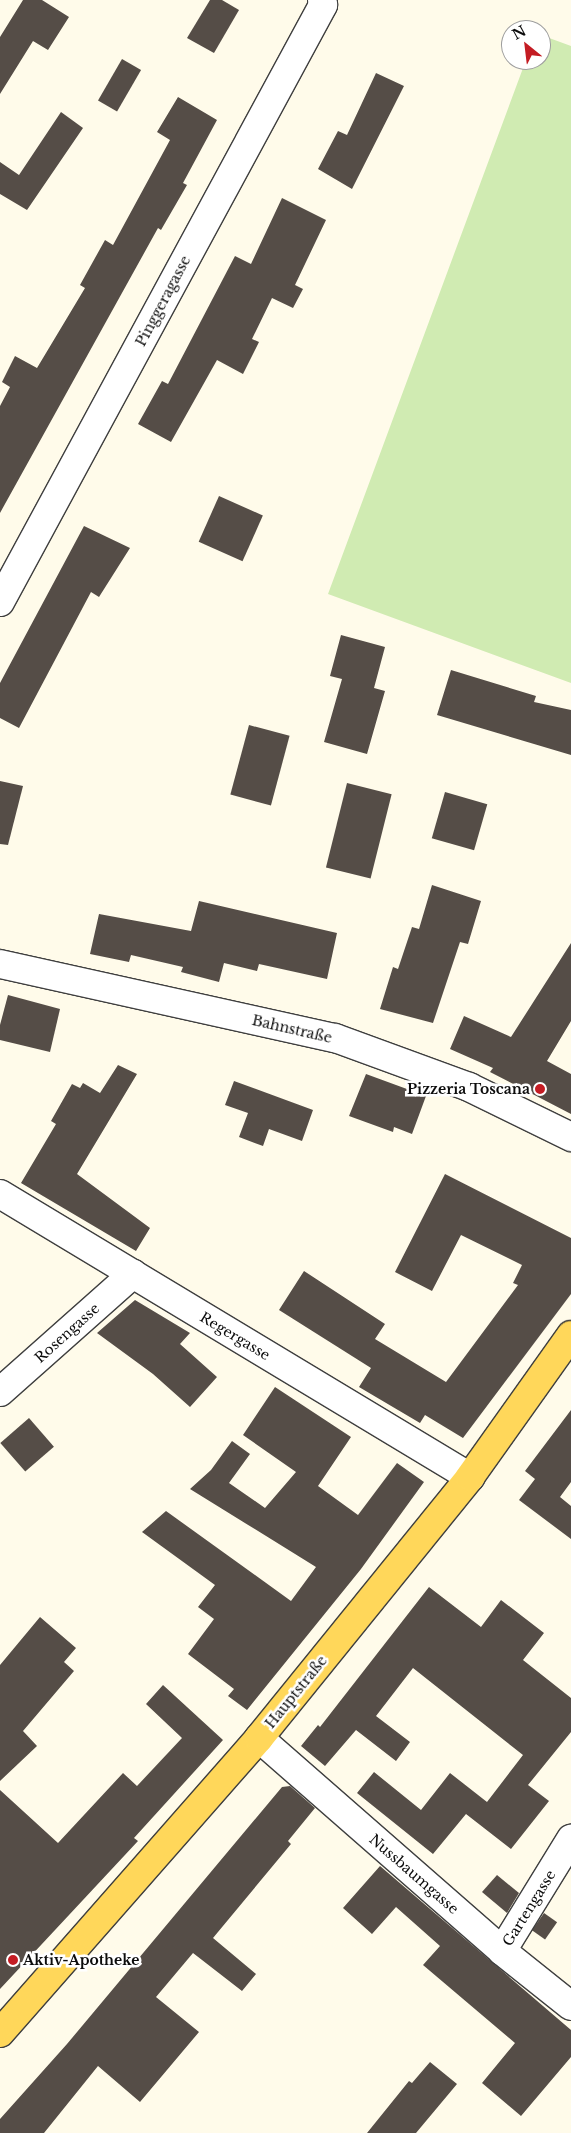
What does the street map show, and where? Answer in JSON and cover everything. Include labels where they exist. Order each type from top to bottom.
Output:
[{"type":"main road","name":"Hauptstraße","points":[[0,2033],[259,1738],[470,1477],[571,1335]]},
{"type":"street","name":"Pinggeragasse","points":[[0,602],[323,5],[322,0]]},
{"type":"street","name":"Bahnstraße","points":[[0,964],[336,1038],[468,1087],[571,1137]]},
{"type":"street","name":"Regergasse","points":[[0,1194],[470,1477]]},
{"type":"street","name":"Rosengasse","points":[[0,1392],[133,1274]]},
{"type":"street","name":"Nussbaumgasse","points":[[259,1738],[502,1951],[571,2006]]},
{"type":"street","name":"Gartengasse","points":[[502,1951],[571,1839]]},
{"type":"green space","points":[[551,39],[571,46],[571,683],[328,594],[522,70],[551,70]]},
{"type":"building","points":[[23,0],[42,0],[69,17],[48,50],[33,41],[0,94],[0,37]]},
{"type":"building","points":[[210,0],[222,0],[239,10],[214,53],[187,38]]},
{"type":"building","points":[[122,59],[141,70],[117,112],[98,101]]},
{"type":"building","points":[[376,73],[404,86],[352,189],[318,169],[338,131],[347,135]]},
{"type":"building","points":[[178,97],[217,120],[183,183],[187,185],[161,230],[158,228],[0,513],[0,406],[10,387],[2,382],[15,356],[37,368],[85,288],[80,285],[105,240],[113,245],[170,140],[157,132]]},
{"type":"building","points":[[61,112],[83,128],[27,210],[0,194],[0,162],[19,175]]},
{"type":"building","points":[[282,198],[326,220],[295,285],[303,289],[293,308],[272,298],[252,339],[259,342],[243,374],[217,360],[171,442],[138,424],[162,381],[168,384],[235,256],[251,264]]},
{"type":"building","points":[[219,496],[263,516],[243,561],[199,542]]},
{"type":"building","points":[[84,526],[130,548],[99,597],[91,592],[19,728],[0,718],[0,683]]},
{"type":"building","points":[[341,635],[385,647],[374,688],[385,691],[367,754],[324,742],[342,679],[330,676]]},
{"type":"building","points":[[451,670],[536,696],[534,702],[571,710],[571,755],[437,715]]},
{"type":"building","points":[[249,725],[290,736],[271,805],[230,795]]},
{"type":"building","points":[[0,781],[23,786],[8,845],[0,844]]},
{"type":"building","points":[[347,783],[392,794],[371,879],[326,867]]},
{"type":"building","points":[[445,792],[487,804],[474,850],[432,838]]},
{"type":"building","points":[[432,885],[481,901],[468,944],[460,942],[433,1023],[380,1009],[393,967],[398,969],[412,927],[419,929]]},
{"type":"building","points":[[199,901],[337,933],[327,979],[259,964],[257,971],[224,963],[219,982],[181,972],[183,967],[131,955],[129,962],[90,954],[99,914],[191,931]]},
{"type":"building","points":[[571,943],[571,1021],[547,1061],[571,1074],[571,1114],[490,1072],[493,1068],[450,1049],[464,1016],[511,1037]]},
{"type":"building","points":[[8,995],[60,1009],[50,1052],[0,1040],[0,1025]]},
{"type":"building","points":[[118,1065],[137,1074],[77,1174],[150,1228],[136,1251],[21,1183],[56,1124],[51,1121],[72,1084],[80,1088],[83,1083],[100,1093]]},
{"type":"building","points":[[366,1074],[426,1096],[412,1134],[394,1127],[393,1132],[349,1116]]},
{"type":"building","points":[[234,1081],[313,1110],[302,1141],[269,1129],[263,1146],[239,1137],[248,1113],[225,1105]]},
{"type":"building","points":[[445,1174],[571,1238],[571,1294],[463,1438],[425,1415],[420,1423],[359,1387],[371,1368],[279,1310],[304,1271],[385,1324],[375,1339],[446,1382],[518,1285],[513,1283],[522,1265],[461,1235],[432,1291],[395,1272]]},
{"type":"building","points":[[135,1300],[190,1333],[180,1344],[217,1377],[190,1407],[153,1374],[97,1333]]},
{"type":"building","points":[[275,1387],[351,1437],[318,1486],[358,1515],[397,1463],[424,1482],[361,1569],[247,1710],[228,1696],[234,1689],[188,1654],[214,1619],[198,1607],[215,1585],[142,1532],[166,1511],[291,1601],[316,1567],[190,1489],[211,1470],[232,1441],[250,1454],[229,1483],[265,1508],[296,1472],[243,1435]]},
{"type":"building","points":[[571,1410],[571,1482],[560,1497],[571,1506],[571,1539],[519,1500],[535,1479],[525,1471]]},
{"type":"building","points":[[29,1418],[54,1447],[25,1472],[0,1443]]},
{"type":"building","points":[[429,1587],[481,1627],[501,1600],[544,1633],[523,1660],[571,1698],[571,1732],[528,1785],[549,1801],[511,1849],[466,1814],[433,1854],[357,1793],[374,1772],[421,1810],[450,1773],[487,1802],[523,1755],[413,1668],[376,1716],[410,1742],[396,1761],[356,1730],[325,1766],[301,1746],[318,1725],[320,1727]]},
{"type":"building","points":[[40,1617],[76,1648],[64,1662],[74,1671],[23,1731],[37,1746],[0,1781],[0,1665]]},
{"type":"building","points":[[163,1685],[223,1740],[134,1838],[138,1841],[0,1989],[0,1790],[58,1843],[123,1773],[137,1786],[182,1738],[146,1704]]},
{"type":"building","points":[[290,1786],[315,1808],[288,1841],[291,1844],[213,1938],[256,1974],[242,1991],[193,1953],[156,1997],[199,2032],[140,2102],[98,2066],[44,2133],[0,2133],[0,2119],[67,2044],[282,1787]]},
{"type":"building","points":[[380,1866],[571,2030],[571,2057],[521,2116],[482,2083],[515,2043],[423,1965],[440,1946],[396,1907],[372,1934],[343,1908]]},
{"type":"building","points":[[497,1875],[519,1893],[507,1913],[482,1892]]},
{"type":"building","points":[[544,1913],[557,1922],[545,1939],[532,1930]]},
{"type":"building","points":[[430,2062],[457,2084],[416,2133],[367,2133],[409,2081],[412,2083]]},
{"type":"place","name":"Pizzeria Toscana","points":[[540,1089]]},
{"type":"place","name":"Aktiv-Apotheke","points":[[13,1960]]}]
